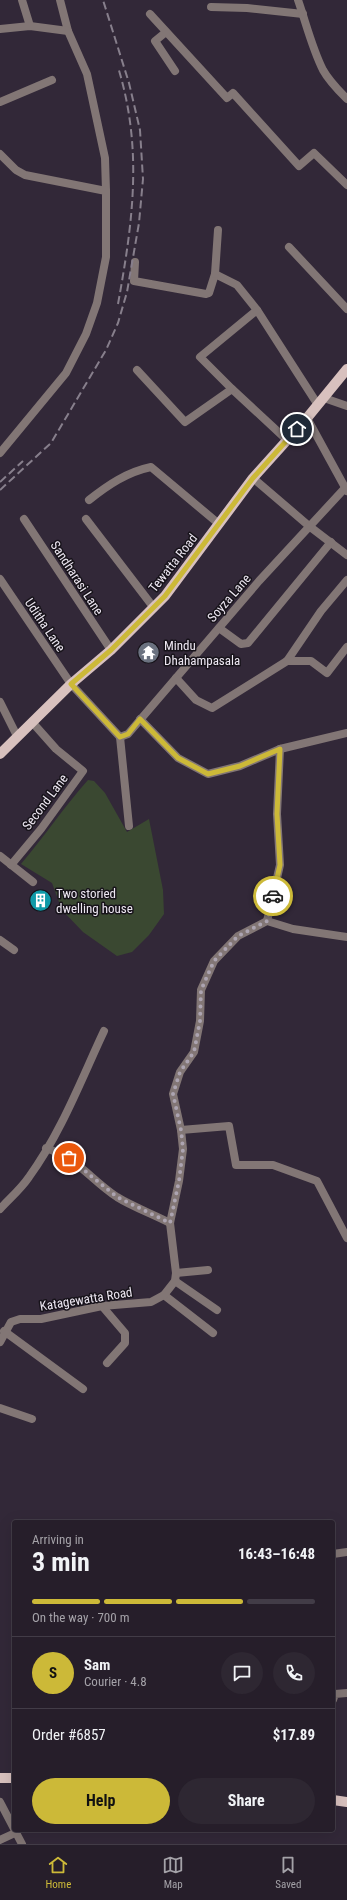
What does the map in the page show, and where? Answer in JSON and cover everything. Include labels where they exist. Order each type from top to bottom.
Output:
[{"type":"main road","name":"Tewatta Road","points":[[0,754],[71,684],[111,650],[154,608],[179,578],[253,478],[307,418],[347,370]]},
{"type":"main road","points":[[0,1773],[12,1778]]},
{"type":"main road","points":[[0,1778],[12,1778]]},
{"type":"main road","points":[[0,1782],[12,1778]]},
{"type":"main road","points":[[335,1800],[347,1802]]},
{"type":"street","points":[[22,0],[30,26]]},
{"type":"street","points":[[0,453],[66,373],[86,334],[97,303],[106,257],[105,158],[87,74],[68,31],[60,0]]},
{"type":"street","points":[[298,0],[311,42],[324,71],[334,86],[347,99]]},
{"type":"street","points":[[210,7],[246,8],[303,14]]},
{"type":"street","points":[[150,14],[227,98],[233,93],[299,166],[314,153],[347,185]]},
{"type":"street","points":[[0,29],[30,26],[68,31]]},
{"type":"street","points":[[166,32],[154,41],[175,71]]},
{"type":"street","points":[[0,102],[52,80]]},
{"type":"street","points":[[0,154],[16,170],[25,175],[106,192]]},
{"type":"street","points":[[135,262],[134,281],[206,294],[209,293],[215,274],[218,230]]},
{"type":"street","points":[[289,247],[347,309]]},
{"type":"street","points":[[215,274],[237,286],[257,310],[321,401],[347,406]]},
{"type":"street","points":[[257,310],[200,357],[287,440]]},
{"type":"street","points":[[136,370],[185,422],[232,389]]},
{"type":"street","points":[[307,418],[346,490]]},
{"type":"street","points":[[88,500],[109,484],[138,470],[151,467],[219,524]]},
{"type":"street","points":[[253,478],[309,526],[347,555]]},
{"type":"street","name":"Soyza Lane","points":[[120,737],[128,734],[309,526],[346,490]]},
{"type":"street","name":"Sandharasi Lane","points":[[24,518],[111,650]]},
{"type":"street","points":[[86,519],[154,608]]},
{"type":"street","points":[[219,628],[240,644],[248,643],[331,542]]},
{"type":"street","name":"Uditha Lane","points":[[0,579],[71,684]]},
{"type":"street","points":[[176,678],[196,700],[212,708],[287,662],[321,611],[347,580]]},
{"type":"street","points":[[287,662],[310,661],[327,673],[347,647]]},
{"type":"street","points":[[71,684],[120,737],[129,826]]},
{"type":"street","points":[[0,702],[17,736]]},
{"type":"street","points":[[140,719],[178,758],[208,774],[240,766],[280,749],[347,733]]},
{"type":"street","name":"Second Lane","points":[[11,865],[42,829],[83,772],[56,749],[32,722]]},
{"type":"street","points":[[267,921],[280,865],[277,814],[280,749]]},
{"type":"street","points":[[0,856],[33,882]]},
{"type":"street","points":[[217,1310],[175,1277],[170,1223],[179,1181],[183,1149],[181,1130],[173,1094],[180,1072],[194,1052],[200,1021],[201,990],[214,961],[238,936],[267,921],[293,929],[347,937]]},
{"type":"street","points":[[0,940],[14,950]]},
{"type":"street","points":[[0,1209],[28,1178],[59,1126],[104,1031]]},
{"type":"street","points":[[181,1130],[229,1126],[236,1165],[273,1165],[317,1181],[347,1238]]},
{"type":"street","points":[[46,1148],[62,1154],[76,1162],[117,1197],[170,1223]]},
{"type":"street","points":[[175,1277],[208,1270]]},
{"type":"street","name":"Katagewatta Road","points":[[0,1342],[4,1332],[11,1322],[20,1319],[41,1319],[102,1306],[151,1302],[164,1295],[175,1277]]},
{"type":"street","points":[[164,1295],[213,1333]]},
{"type":"street","points":[[102,1306],[124,1333],[125,1343],[107,1363]]},
{"type":"street","points":[[4,1332],[83,1389]]},
{"type":"street","points":[[0,1408],[32,1419]]},
{"type":"street","points":[[335,1554],[347,1552]]},
{"type":"street","points":[[335,1694],[347,1693]]},
{"type":"street","points":[[0,1802],[12,1827]]},
{"type":"street","points":[[0,1840],[15,1833],[22,1844]]},
{"type":"green space","points":[[88,780],[94,781],[105,793],[127,832],[149,819],[163,890],[164,914],[149,935],[132,952],[117,956],[83,932],[62,910],[52,883],[21,864]]},
{"type":"railway","points":[[0,490],[51,443],[106,350],[118,323],[127,292],[139,223],[143,179],[140,130],[129,83],[103,0]]},
{"type":"railway","points":[[118,67],[126,97],[131,127],[133,185],[128,243],[118,304]]},
{"type":"railway","points":[[0,482],[23,461]]},
{"type":"way so far","points":[[69,1158],[76,1162],[117,1197],[170,1223],[179,1181],[183,1149],[181,1130],[173,1094],[180,1072],[194,1052],[200,1021],[201,990],[214,961],[238,936],[267,921],[273,896]]},
{"type":"place","name":"Mindu Dhahampasala","points":[[148,652]]},
{"type":"place","name":"Two storied dwelling house","points":[[40,900]]},
{"type":"route","points":[[273,896],[280,865],[277,814],[280,749],[240,766],[208,774],[178,758],[140,719],[128,734],[120,737],[71,684],[111,650],[165,596],[253,478],[297,429]]}]
